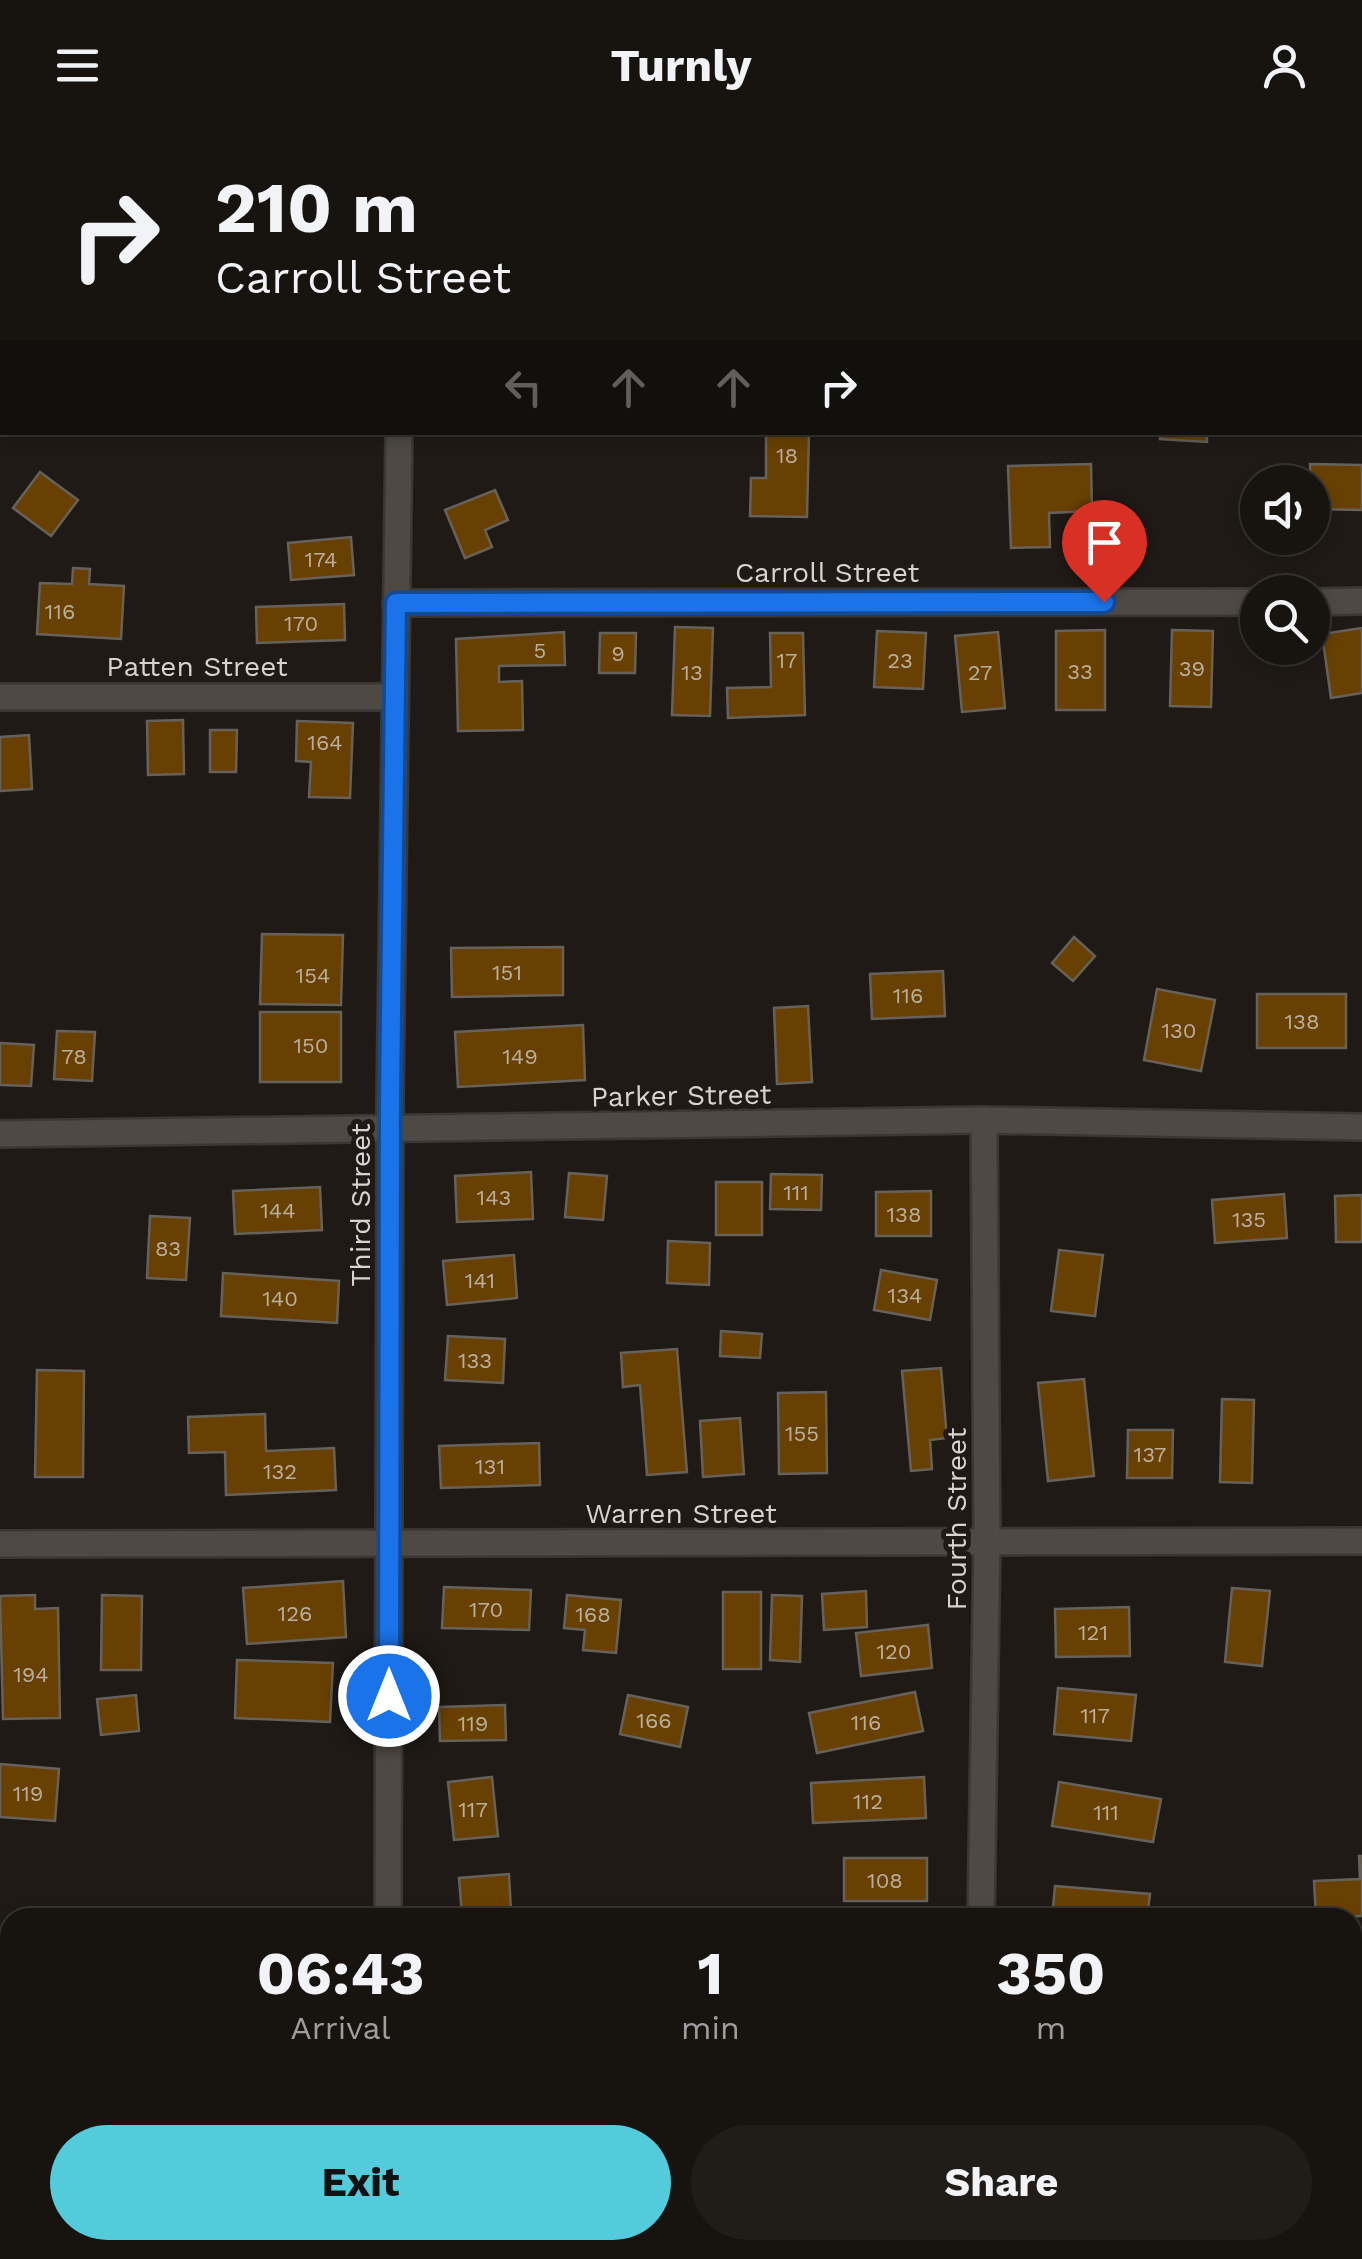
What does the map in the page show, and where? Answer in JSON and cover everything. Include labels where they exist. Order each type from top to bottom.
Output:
[{"type":"street","name":"Third Street","points":[[388,1908],[390,1129],[398,435]]},
{"type":"street","name":"Carroll Street","points":[[396,603],[1240,602]]},
{"type":"street","points":[[1330,602],[1362,602]]},
{"type":"street","name":"Patten Street","points":[[0,697],[395,697]]},
{"type":"street","name":"Parker Street","points":[[0,1134],[984,1120],[1362,1127]]},
{"type":"street","name":"Fourth Street","points":[[981,1908],[987,1542],[984,1120]]},
{"type":"street","name":"Warren Street","points":[[0,1544],[1362,1541]]},
{"type":"building","points":[[766,435],[809,435],[807,517],[750,516],[751,478],[766,478]]},
{"type":"building","points":[[1161,435],[1207,435],[1207,442],[1160,439]]},
{"type":"building","points":[[1091,464],[1092,511],[1049,513],[1050,547],[1011,548],[1008,466]]},
{"type":"building","points":[[1310,464],[1362,465],[1362,510],[1330,509],[1330,465]]},
{"type":"building","points":[[40,472],[78,500],[51,536],[13,508]]},
{"type":"building","points":[[495,490],[508,520],[485,530],[492,547],[465,558],[445,510]]},
{"type":"building","points":[[351,537],[354,575],[291,580],[288,543]]},
{"type":"building","points":[[73,568],[90,569],[89,584],[124,586],[121,639],[37,634],[40,583],[72,584]]},
{"type":"building","points":[[344,604],[345,640],[257,643],[256,607]]},
{"type":"building","points":[[675,627],[713,628],[710,716],[672,715]]},
{"type":"building","points":[[1362,628],[1362,693],[1331,698],[1326,665],[1330,665],[1330,633]]},
{"type":"building","points":[[1105,630],[1105,710],[1056,710],[1056,631]]},
{"type":"building","points":[[1172,630],[1213,631],[1211,707],[1170,706]]},
{"type":"building","points":[[877,631],[926,633],[923,689],[874,687]]},
{"type":"building","points":[[564,632],[565,665],[499,666],[499,682],[522,681],[523,730],[458,731],[456,639]]},
{"type":"building","points":[[998,632],[1005,708],[962,712],[955,636]]},
{"type":"building","points":[[600,633],[636,633],[635,673],[599,673]]},
{"type":"building","points":[[770,633],[803,633],[805,715],[728,718],[727,688],[771,687]]},
{"type":"building","points":[[183,720],[184,774],[148,775],[147,721]]},
{"type":"building","points":[[297,721],[353,723],[350,798],[309,797],[311,762],[296,761]]},
{"type":"building","points":[[210,730],[237,730],[236,772],[210,772]]},
{"type":"building","points":[[29,735],[32,789],[0,791],[0,737]]},
{"type":"building","points":[[262,934],[343,935],[341,1005],[260,1004]]},
{"type":"building","points":[[1074,937],[1095,956],[1073,981],[1052,963]]},
{"type":"building","points":[[563,947],[563,995],[452,997],[451,948]]},
{"type":"building","points":[[943,971],[945,1016],[872,1019],[870,974]]},
{"type":"building","points":[[1157,989],[1215,1000],[1201,1071],[1144,1060]]},
{"type":"building","points":[[1257,994],[1346,994],[1346,1048],[1257,1048]]},
{"type":"building","points":[[808,1006],[812,1082],[777,1084],[774,1008]]},
{"type":"building","points":[[260,1012],[341,1012],[341,1082],[260,1082]]},
{"type":"building","points":[[583,1025],[585,1080],[458,1087],[455,1032]]},
{"type":"building","points":[[57,1031],[95,1032],[92,1081],[54,1079]]},
{"type":"building","points":[[0,1043],[34,1045],[31,1086],[0,1085]]},
{"type":"building","points":[[531,1172],[533,1219],[457,1222],[455,1176]]},
{"type":"building","points":[[569,1173],[607,1176],[603,1220],[565,1217]]},
{"type":"building","points":[[771,1174],[822,1175],[821,1210],[770,1209]]},
{"type":"building","points":[[716,1182],[762,1182],[762,1235],[716,1235]]},
{"type":"building","points":[[320,1187],[322,1230],[235,1234],[233,1191]]},
{"type":"building","points":[[931,1191],[931,1236],[876,1236],[876,1192]]},
{"type":"building","points":[[1284,1194],[1287,1238],[1215,1243],[1212,1200]]},
{"type":"building","points":[[1362,1195],[1362,1242],[1336,1242],[1335,1196]]},
{"type":"building","points":[[150,1216],[190,1218],[186,1280],[147,1278]]},
{"type":"building","points":[[668,1241],[710,1243],[709,1285],[667,1283]]},
{"type":"building","points":[[1059,1250],[1103,1255],[1095,1316],[1051,1311]]},
{"type":"building","points":[[514,1255],[517,1298],[447,1305],[443,1261]]},
{"type":"building","points":[[881,1270],[937,1280],[930,1320],[874,1310]]},
{"type":"building","points":[[223,1273],[339,1281],[337,1323],[221,1316]]},
{"type":"building","points":[[721,1331],[762,1334],[760,1358],[720,1356]]},
{"type":"building","points":[[448,1336],[505,1339],[503,1383],[445,1380]]},
{"type":"building","points":[[677,1349],[687,1472],[647,1475],[640,1385],[623,1387],[621,1353]]},
{"type":"building","points":[[941,1368],[947,1438],[930,1440],[932,1469],[911,1471],[902,1371]]},
{"type":"building","points":[[37,1370],[84,1371],[83,1477],[35,1477]]},
{"type":"building","points":[[1084,1379],[1094,1476],[1048,1481],[1038,1383]]},
{"type":"building","points":[[826,1392],[827,1473],[779,1474],[778,1393]]},
{"type":"building","points":[[1222,1399],[1254,1400],[1252,1483],[1220,1482]]},
{"type":"building","points":[[265,1414],[266,1451],[334,1448],[336,1490],[226,1495],[225,1452],[189,1453],[188,1417]]},
{"type":"building","points":[[740,1418],[744,1474],[703,1477],[700,1421]]},
{"type":"building","points":[[1128,1430],[1173,1430],[1172,1478],[1127,1478]]},
{"type":"building","points":[[539,1443],[540,1485],[441,1488],[439,1446]]},
{"type":"building","points":[[343,1581],[346,1637],[247,1644],[243,1588]]},
{"type":"building","points":[[444,1587],[531,1590],[529,1630],[442,1628]]},
{"type":"building","points":[[1232,1588],[1270,1591],[1262,1666],[1225,1662]]},
{"type":"building","points":[[866,1591],[867,1627],[824,1630],[822,1594]]},
{"type":"building","points":[[723,1592],[761,1592],[761,1669],[723,1669]]},
{"type":"building","points":[[35,1595],[35,1609],[58,1608],[60,1718],[3,1719],[0,1596]]},
{"type":"building","points":[[102,1595],[142,1596],[141,1670],[101,1670]]},
{"type":"building","points":[[567,1595],[621,1600],[616,1653],[583,1650],[585,1630],[564,1628]]},
{"type":"building","points":[[772,1595],[802,1596],[800,1662],[770,1660]]},
{"type":"building","points":[[1129,1607],[1130,1656],[1056,1657],[1055,1609]]},
{"type":"building","points":[[928,1625],[932,1668],[861,1676],[856,1633]]},
{"type":"building","points":[[237,1660],[333,1663],[330,1722],[235,1718]]},
{"type":"building","points":[[1058,1688],[1136,1695],[1131,1741],[1054,1734]]},
{"type":"building","points":[[915,1692],[923,1731],[817,1753],[809,1713]]},
{"type":"building","points":[[136,1695],[139,1731],[101,1735],[97,1699]]},
{"type":"building","points":[[628,1695],[688,1707],[680,1747],[620,1734]]},
{"type":"building","points":[[505,1705],[506,1740],[440,1741],[439,1707]]},
{"type":"building","points":[[0,1764],[59,1769],[55,1821],[0,1817]]},
{"type":"building","points":[[492,1777],[498,1836],[454,1840],[448,1782]]},
{"type":"building","points":[[924,1777],[926,1818],[813,1823],[811,1783]]},
{"type":"building","points":[[1059,1782],[1161,1799],[1153,1842],[1052,1826]]},
{"type":"building","points":[[1362,1856],[1362,1908],[1315,1908],[1314,1881],[1360,1879]]},
{"type":"building","points":[[844,1858],[927,1858],[927,1901],[844,1901]]},
{"type":"building","points":[[509,1874],[511,1908],[461,1908],[459,1878]]},
{"type":"building","points":[[1055,1886],[1150,1894],[1148,1908],[1053,1908]]},
{"type":"route","points":[[389,1696],[396,603],[1104,602]]}]
